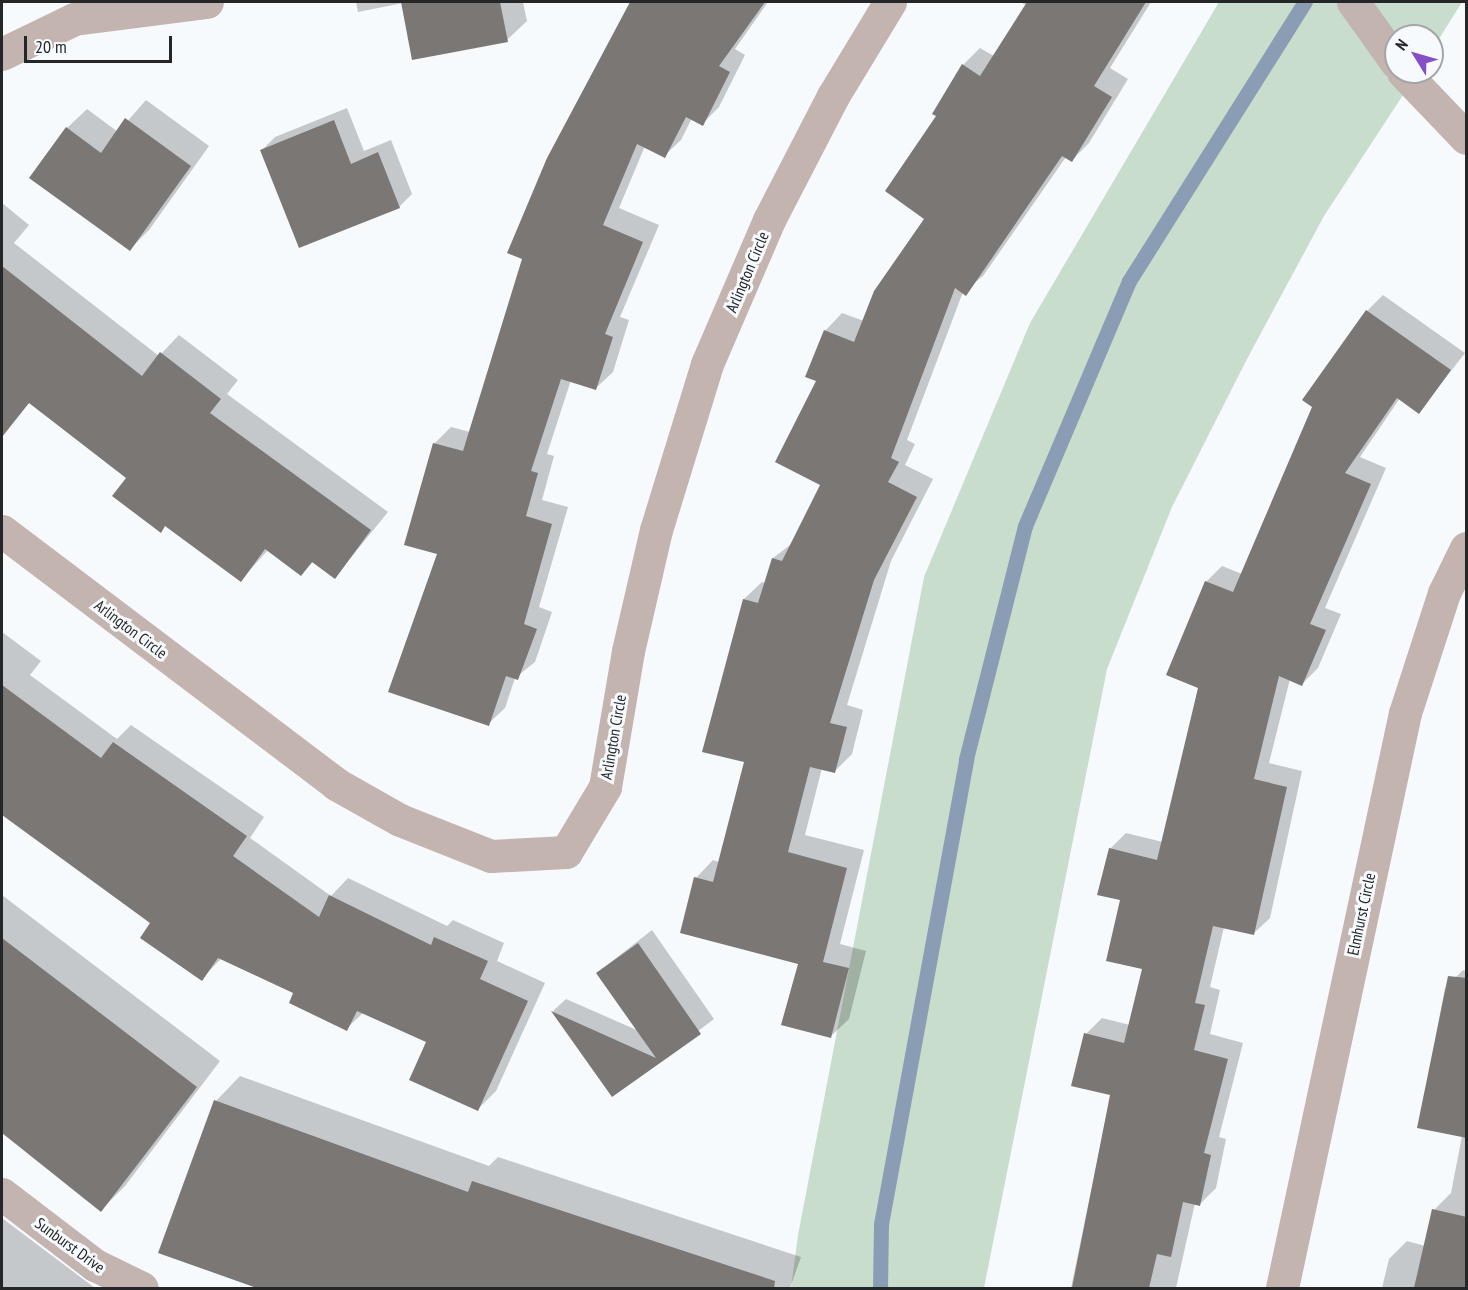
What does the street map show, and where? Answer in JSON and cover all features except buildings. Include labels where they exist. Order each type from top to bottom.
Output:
[{"type":"street","points":[[2,54],[74,19],[207,2]]},
{"type":"street","name":"Arlington Circle","points":[[2,531],[336,784],[400,820],[491,856],[566,852],[605,786],[628,651],[656,530],[707,364],[769,220],[833,96],[890,2]]},
{"type":"street","points":[[1353,2],[1384,45]]},
{"type":"street","points":[[1415,84],[1467,138]]},
{"type":"street","name":"Elmhurst Circle","points":[[1282,1288],[1405,713],[1444,594],[1467,548]]},
{"type":"street","name":"Sunburst Drive","points":[[2,1194],[95,1265],[142,1288]]},
{"type":"green space","points":[[1219,2],[1462,2],[1444,31],[1444,24],[1384,24],[1384,84],[1410,84],[1324,216],[1247,359],[1172,507],[1107,669],[984,1288],[791,1288],[798,1235],[924,577],[1030,323]]},
{"type":"waterway","points":[[880,1288],[881,1224],[966,759],[1025,526],[1129,281],[1305,2]]}]
